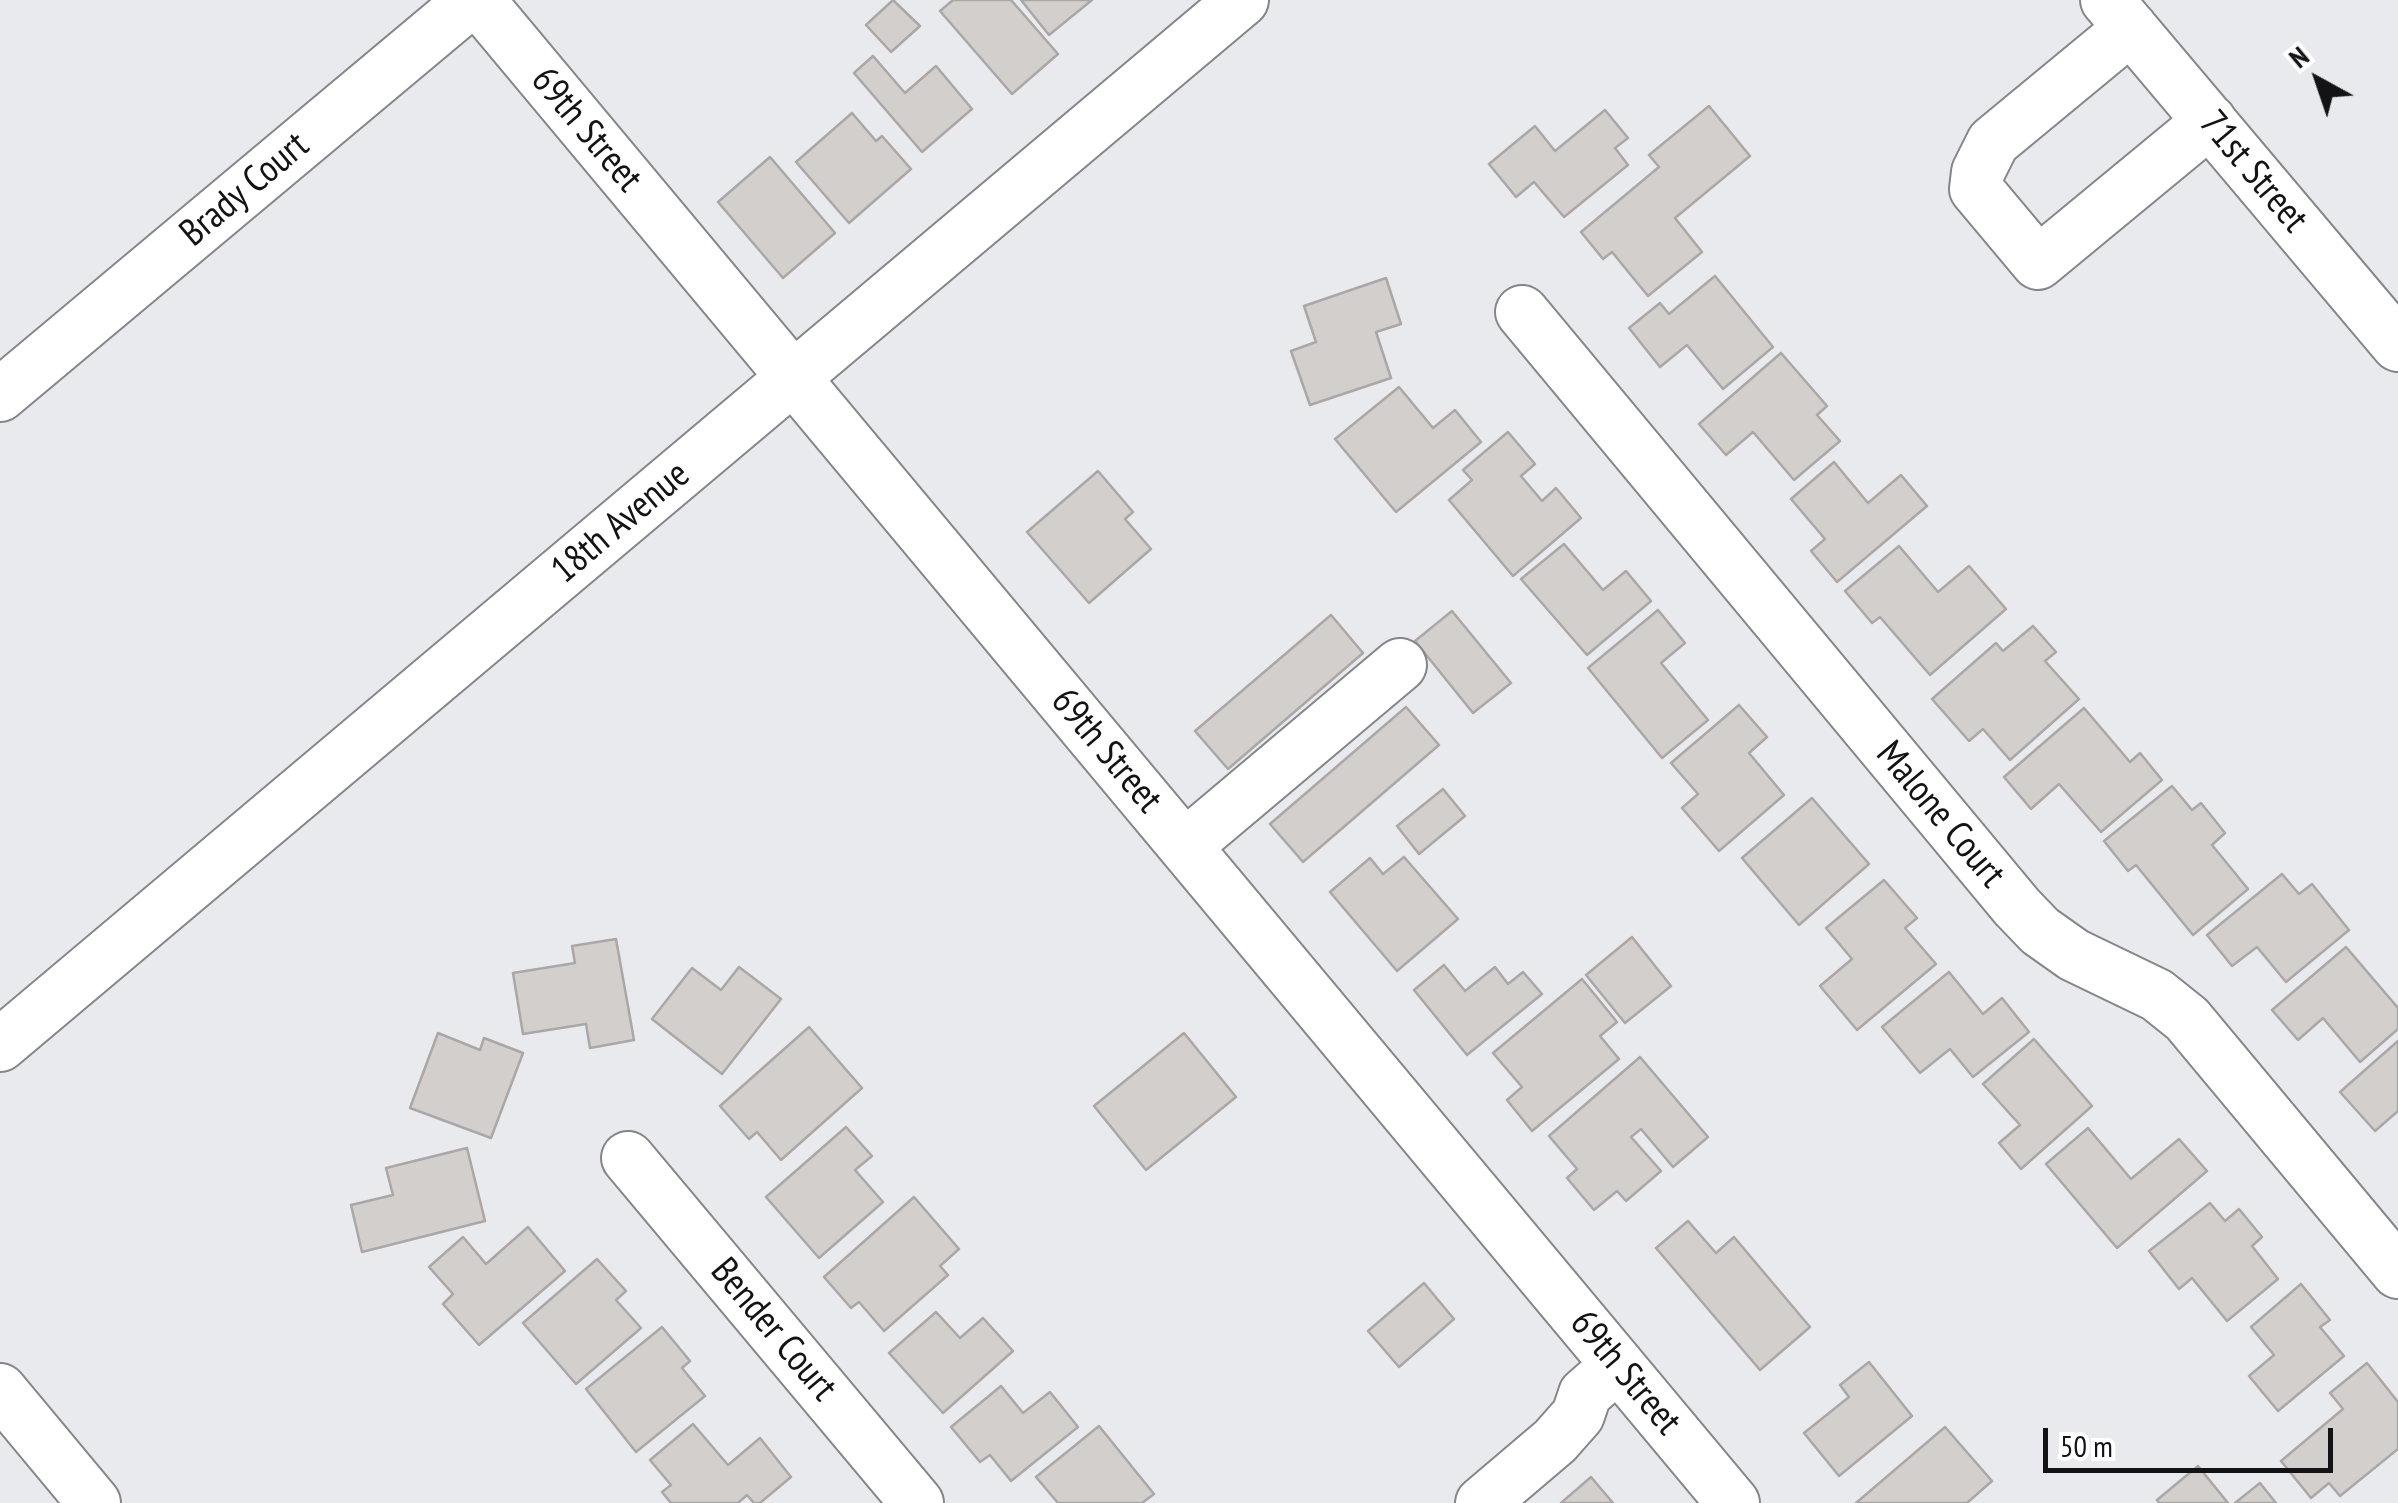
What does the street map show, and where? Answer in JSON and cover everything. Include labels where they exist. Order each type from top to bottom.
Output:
[{"type":"street","name":"69th Street","points":[[475,0],[1733,1503]]},
{"type":"street","name":"Brady Court","points":[[6,377],[475,0]]},
{"type":"street","name":"18th Avenue","points":[[0,1046],[1242,0]]},
{"type":"street","name":"71st Street","points":[[2119,14],[2398,344]]},
{"type":"street","points":[[2119,14],[1993,142],[1978,172],[1976,189],[2038,263],[2210,121]]},
{"type":"street","name":"Malone Court","points":[[1522,312],[2017,907],[2040,931],[2074,956],[2156,995],[2187,1019],[2398,1272]]},
{"type":"street","points":[[1184,846],[1400,665]]},
{"type":"street","name":"Bender Court","points":[[628,1158],[916,1503]]},
{"type":"street","points":[[1482,1503],[1555,1442],[1578,1415],[1586,1394],[1618,1365]]},
{"type":"street","points":[[0,1390],[94,1503]]},
{"type":"building","points":[[893,0],[920,26],[891,52],[866,25]]},
{"type":"building","points":[[953,0],[1011,0],[1058,54],[1012,94],[940,11]]},
{"type":"building","points":[[1021,0],[1092,0],[1049,35]]},
{"type":"building","points":[[873,56],[905,93],[936,66],[972,109],[922,152],[854,73]]},
{"type":"building","points":[[1709,106],[1750,156],[1675,218],[1702,252],[1648,296],[1612,252],[1603,259],[1581,232],[1659,167],[1649,155]]},
{"type":"building","points":[[1605,110],[1628,138],[1615,148],[1628,165],[1564,217],[1534,182],[1516,197],[1489,164],[1535,126],[1555,151]]},
{"type":"building","points":[[852,113],[876,141],[882,136],[911,169],[849,223],[796,162]]},
{"type":"building","points":[[770,157],[835,233],[783,278],[718,202]]},
{"type":"building","points":[[1715,276],[1773,347],[1723,389],[1687,345],[1660,367],[1629,328],[1660,303],[1669,314]]},
{"type":"building","points":[[1386,278],[1401,324],[1376,332],[1391,378],[1310,405],[1291,351],[1316,342],[1304,306]]},
{"type":"building","points":[[1781,353],[1827,406],[1817,415],[1840,441],[1794,480],[1753,432],[1726,455],[1699,424]]},
{"type":"building","points":[[1399,387],[1433,428],[1455,410],[1481,442],[1396,512],[1335,439]]},
{"type":"building","points":[[1508,432],[1535,464],[1521,476],[1542,501],[1556,488],[1581,518],[1513,576],[1449,500],[1472,480],[1463,470]]},
{"type":"building","points":[[1834,462],[1868,503],[1901,475],[1927,506],[1837,582],[1811,551],[1825,539],[1791,499]]},
{"type":"building","points":[[1098,471],[1133,512],[1125,519],[1151,549],[1089,603],[1027,532]]},
{"type":"building","points":[[1564,544],[1603,590],[1626,571],[1651,601],[1587,655],[1521,579]]},
{"type":"building","points":[[1899,546],[1938,592],[1969,566],[2006,609],[1930,675],[1880,617],[1872,623],[1845,591]]},
{"type":"building","points":[[1658,610],[1685,643],[1661,663],[1708,720],[1662,758],[1588,668]]},
{"type":"building","points":[[1452,611],[1511,683],[1473,713],[1415,641]]},
{"type":"building","points":[[1331,615],[1363,653],[1228,769],[1195,731]]},
{"type":"building","points":[[2033,626],[2056,652],[2045,661],[2079,699],[2010,760],[1983,729],[1969,741],[1932,699],[1996,643],[2003,651]]},
{"type":"building","points":[[1739,705],[1767,737],[1749,753],[1784,795],[1719,851],[1682,808],[1698,794],[1671,763]]},
{"type":"building","points":[[1406,707],[1439,745],[1303,862],[1270,824]]},
{"type":"building","points":[[2084,708],[2130,762],[2140,753],[2162,780],[2101,832],[2059,784],[2031,809],[2004,777]]},
{"type":"building","points":[[2172,786],[2192,810],[2201,803],[2225,833],[2212,845],[2248,889],[2193,935],[2136,865],[2128,871],[2104,841]]},
{"type":"building","points":[[1443,789],[1465,816],[1419,854],[1397,826]]},
{"type":"building","points":[[1812,798],[1869,864],[1799,925],[1742,858]]},
{"type":"building","points":[[1404,857],[1458,919],[1397,971],[1330,892],[1370,858],[1383,874]]},
{"type":"building","points":[[2282,874],[2299,894],[2312,884],[2349,930],[2286,982],[2257,947],[2232,966],[2207,935]]},
{"type":"building","points":[[1884,880],[1917,918],[1905,928],[1936,964],[1857,1030],[1820,986],[1852,959],[1826,928]]},
{"type":"building","points":[[1632,937],[1671,986],[1625,1023],[1586,975]]},
{"type":"building","points":[[616,939],[634,1040],[590,1048],[586,1024],[523,1034],[513,973],[575,963],[572,946]]},
{"type":"building","points":[[2346,947],[2398,1008],[2398,1029],[2360,1062],[2323,1018],[2298,1040],[2272,1010]]},
{"type":"building","points":[[1444,965],[1465,991],[1495,967],[1508,984],[1523,972],[1542,994],[1467,1055],[1414,990]]},
{"type":"building","points":[[739,967],[781,999],[722,1074],[652,1019],[692,968],[721,990]]},
{"type":"building","points":[[1949,972],[1983,1014],[2002,998],[2029,1032],[1973,1077],[1950,1049],[1920,1073],[1882,1027]]},
{"type":"building","points":[[1582,979],[1617,1022],[1600,1036],[1619,1059],[1532,1131],[1507,1100],[1522,1087],[1493,1053]]},
{"type":"building","points":[[809,1027],[862,1088],[781,1160],[757,1132],[749,1139],[720,1106]]},
{"type":"building","points":[[438,1033],[480,1050],[484,1038],[523,1053],[491,1138],[410,1108]]},
{"type":"building","points":[[1184,1033],[1236,1097],[1146,1170],[1094,1106]]},
{"type":"building","points":[[2034,1039],[2092,1106],[2021,1169],[1999,1143],[2020,1125],[1983,1084]]},
{"type":"building","points":[[2398,1041],[2398,1111],[2375,1131],[2340,1092]]},
{"type":"building","points":[[1640,1057],[1708,1137],[1673,1167],[1641,1129],[1631,1137],[1661,1171],[1626,1201],[1617,1191],[1594,1210],[1567,1178],[1577,1169],[1549,1136]]},
{"type":"building","points":[[846,1127],[872,1156],[855,1170],[883,1202],[819,1258],[766,1197]]},
{"type":"building","points":[[2088,1128],[2131,1179],[2179,1139],[2207,1171],[2117,1248],[2046,1164]]},
{"type":"building","points":[[467,1148],[485,1221],[362,1252],[351,1205],[393,1195],[386,1168]]},
{"type":"building","points":[[914,1197],[959,1249],[940,1266],[948,1275],[884,1331],[859,1302],[851,1308],[824,1277]]},
{"type":"building","points":[[2210,1203],[2225,1221],[2239,1209],[2262,1237],[2252,1246],[2278,1279],[2227,1321],[2192,1278],[2179,1289],[2149,1251]]},
{"type":"building","points":[[1688,1221],[1716,1253],[1734,1237],[1810,1327],[1760,1370],[1656,1248]]},
{"type":"building","points":[[528,1227],[565,1271],[479,1345],[443,1304],[453,1294],[429,1267],[463,1237],[486,1264]]},
{"type":"building","points":[[597,1259],[626,1291],[616,1300],[641,1328],[576,1384],[523,1323]]},
{"type":"building","points":[[1424,1283],[1454,1319],[1399,1367],[1368,1331]]},
{"type":"building","points":[[2301,1284],[2330,1320],[2320,1327],[2344,1356],[2278,1411],[2249,1376],[2274,1355],[2251,1327]]},
{"type":"building","points":[[936,1312],[960,1338],[983,1318],[1013,1351],[943,1413],[889,1353]]},
{"type":"building","points":[[662,1327],[690,1361],[682,1368],[705,1396],[636,1452],[586,1389]]},
{"type":"building","points":[[1869,1362],[1912,1416],[1839,1476],[1804,1433],[1849,1397],[1840,1385]]},
{"type":"building","points":[[2367,1363],[2398,1402],[2398,1449],[2340,1496],[2329,1483],[2311,1498],[2281,1461],[2343,1409],[2330,1393]]},
{"type":"building","points":[[1001,1386],[1023,1413],[1050,1392],[1078,1427],[1011,1481],[990,1455],[980,1462],[951,1427]]},
{"type":"building","points":[[693,1424],[728,1465],[760,1438],[791,1477],[760,1503],[754,1503],[747,1495],[738,1503],[671,1503],[662,1492],[671,1485],[650,1460]]},
{"type":"building","points":[[1099,1426],[1154,1494],[1142,1503],[1058,1503],[1036,1477]]},
{"type":"building","points":[[1945,1427],[1992,1481],[1967,1503],[1856,1503]]},
{"type":"building","points":[[2198,1466],[2228,1503],[2159,1503],[2157,1500]]},
{"type":"building","points":[[1591,1477],[1613,1503],[1561,1503]]},
{"type":"building","points":[[2260,1483],[2276,1503],[2235,1503]]}]
